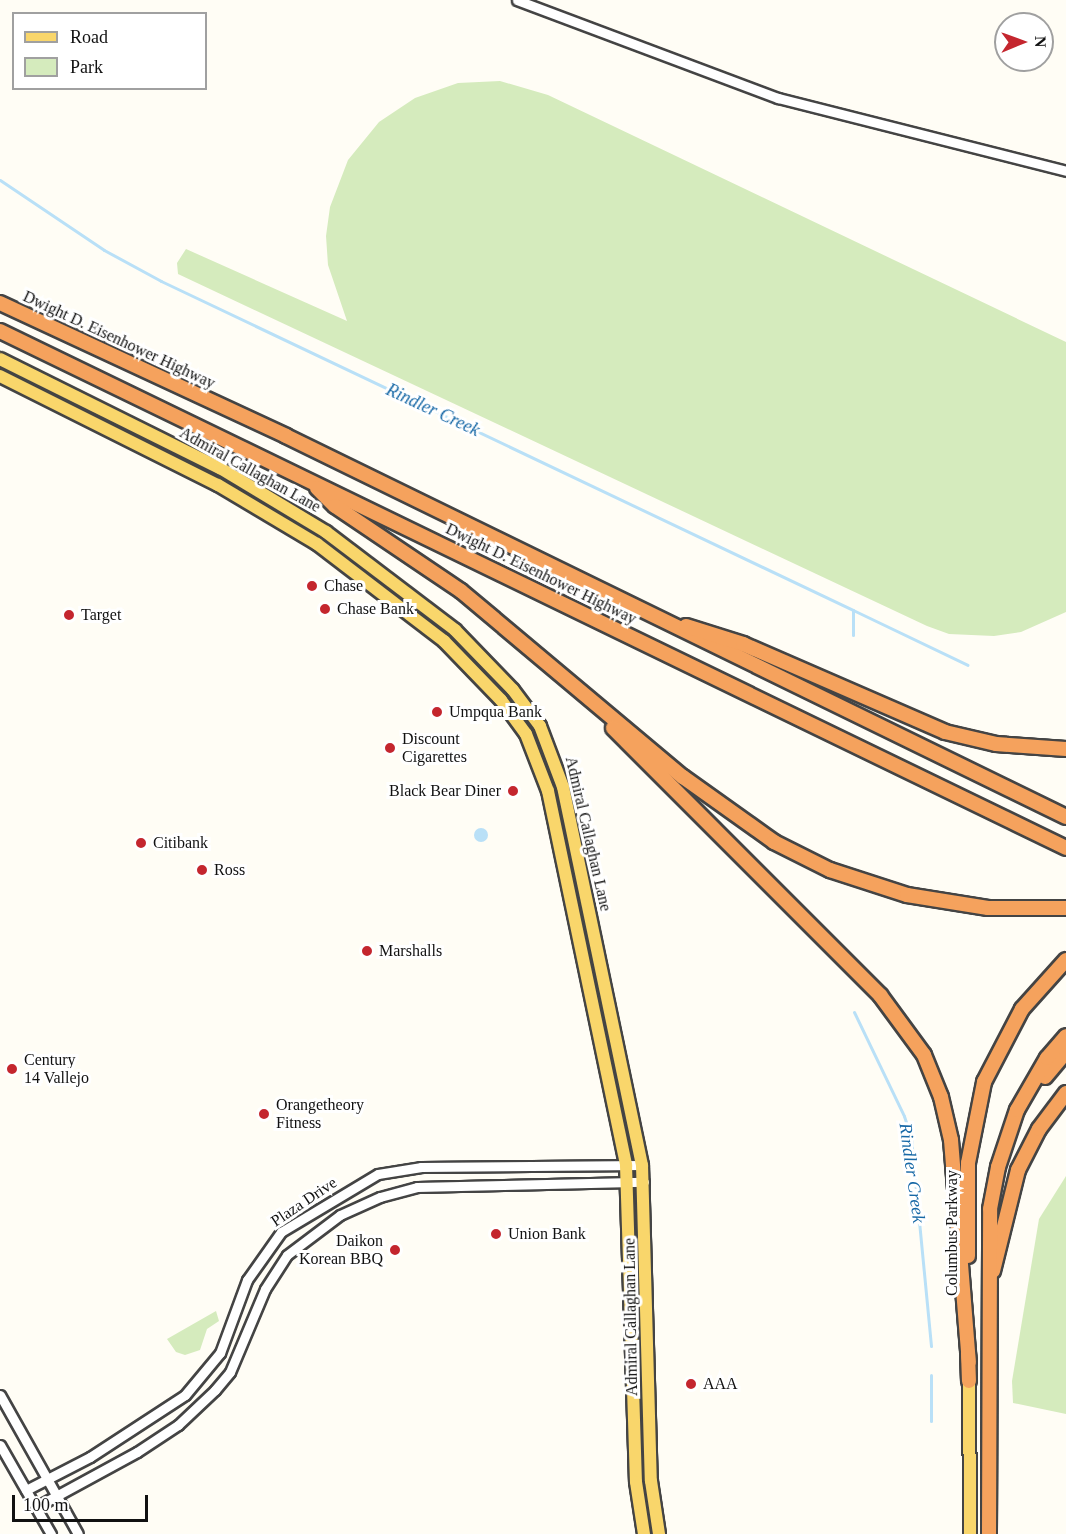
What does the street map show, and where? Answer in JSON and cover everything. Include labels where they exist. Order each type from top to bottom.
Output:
[{"type":"highway","name":"Dwight D. Eisenhower Highway","points":[[0,303],[286,436],[1066,817]]},
{"type":"highway","name":"Dwight D. Eisenhower Highway","points":[[0,331],[1066,848]]},
{"type":"highway","points":[[309,480],[335,506],[461,591],[725,810],[810,861],[868,884],[928,900],[988,908],[1066,908]]},
{"type":"highway","points":[[661,618],[743,644],[945,732],[996,744],[1066,749]]},
{"type":"highway","points":[[556,671],[875,989],[916,1042],[936,1082],[950,1133],[969,1362]]},
{"type":"highway","name":"Columbus Parkway","points":[[969,1382],[967,1184],[978,1101],[1010,1027],[1035,992],[1066,960]]},
{"type":"highway","points":[[989,1534],[987,1299],[990,1209],[1010,1128],[1037,1075],[1066,1036]]},
{"type":"highway","points":[[1010,1128],[1066,1052]]},
{"type":"highway","points":[[987,1299],[1012,1186],[1034,1139],[1066,1093]]},
{"type":"main road","name":"Admiral Callaghan Lane","points":[[0,359],[220,468],[317,526],[441,617],[523,702],[547,739],[563,787],[642,1165],[651,1481],[659,1534]]},
{"type":"main road","name":"Admiral Callaghan Lane","points":[[0,376],[212,482],[300,533],[431,629],[511,711],[533,746],[548,790],[626,1165],[636,1482],[644,1534]]},
{"type":"main road","name":"Columbus Parkway","points":[[969,1382],[970,1534]]},
{"type":"street","points":[[518,0],[778,98],[1066,171]]},
{"type":"street","name":"Plaza Drive","points":[[26,1490],[90,1457],[185,1395],[220,1353],[247,1280],[281,1232],[378,1174],[421,1167],[642,1165]]},
{"type":"street","name":"Plaza Drive","points":[[36,1507],[178,1425],[215,1390],[230,1372],[265,1289],[287,1256],[340,1215],[380,1197],[417,1187],[644,1182]]},
{"type":"street","points":[[0,1395],[78,1534]]},
{"type":"street","points":[[0,1445],[51,1534]]},
{"type":"green space","points":[[500,81],[548,95],[1066,342],[1066,612],[1021,632],[994,636],[949,634],[927,626],[178,274],[177,263],[186,249],[347,321],[328,265],[326,236],[330,207],[348,160],[379,122],[415,98],[458,83]]},
{"type":"green space","points":[[1066,1176],[1066,1414],[1013,1403],[1012,1381],[1039,1219]]},
{"type":"green space","points":[[216,1311],[219,1321],[207,1329],[200,1350],[185,1355],[176,1352],[167,1339]]},
{"type":"water","points":[[481,828],[486,830],[488,835],[486,840],[481,842],[476,840],[474,835],[476,830]]},
{"type":"waterway","name":"Rindler Creek","points":[[0,180],[104,250],[161,281],[853,610],[853,635]]},
{"type":"waterway","points":[[853,610],[968,665]]},
{"type":"waterway","name":"Rindler Creek","points":[[854,1012],[904,1116],[911,1138],[931,1346]]},
{"type":"waterway","name":"Rindler Creek","points":[[931,1375],[931,1421]]},
{"type":"place","name":"Chase","points":[[312,586]]},
{"type":"place","name":"Chase Bank","points":[[325,609]]},
{"type":"place","name":"Target","points":[[69,615]]},
{"type":"place","name":"Umpqua Bank","points":[[437,712]]},
{"type":"place","name":"Discount Cigarettes","points":[[390,748]]},
{"type":"place","name":"Black Bear Diner","points":[[513,791]]},
{"type":"place","name":"Citibank","points":[[141,843]]},
{"type":"place","name":"Ross","points":[[202,870]]},
{"type":"place","name":"Marshalls","points":[[367,951]]},
{"type":"place","name":"Century 14 Vallejo","points":[[12,1069]]},
{"type":"place","name":"Orangetheory Fitness","points":[[264,1114]]},
{"type":"place","name":"Union Bank","points":[[496,1234]]},
{"type":"place","name":"Daikon Korean BBQ","points":[[395,1250]]},
{"type":"place","name":"AAA","points":[[691,1384]]}]
